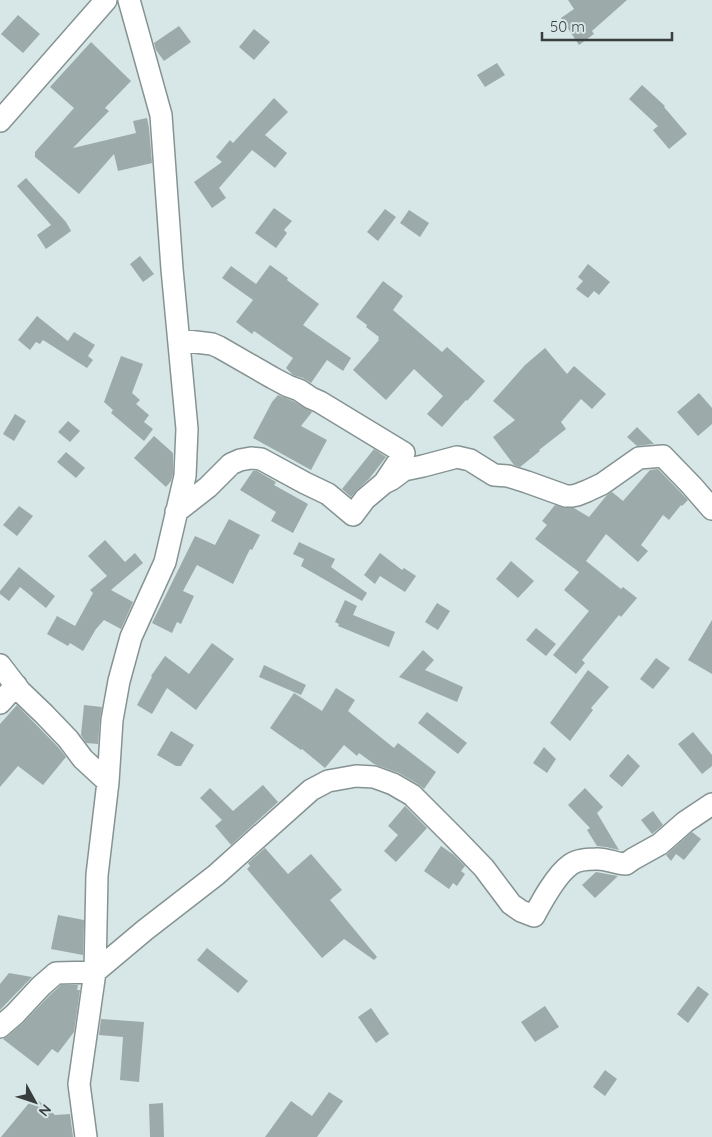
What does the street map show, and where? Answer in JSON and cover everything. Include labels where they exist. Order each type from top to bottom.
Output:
[{"type":"street","points":[[0,121],[106,0]]},
{"type":"street","points":[[86,1137],[79,1084],[95,972],[98,875],[108,782],[112,720],[119,681],[131,637],[165,562],[186,476],[187,429],[172,269],[161,114],[129,0]]},
{"type":"street","points":[[179,340],[212,344],[219,347],[320,402],[404,453],[384,483]]},
{"type":"street","points":[[176,512],[208,487],[231,464],[251,458],[260,460],[328,494],[353,515],[365,499],[384,483],[404,470],[457,457],[470,460],[494,475],[508,476],[569,496],[602,484],[640,458],[663,456],[712,509]]},
{"type":"street","points":[[0,665],[83,759],[108,782]]},
{"type":"street","points":[[0,703],[16,685]]},
{"type":"street","points":[[0,1027],[56,973],[95,972],[216,875],[311,790],[328,781],[356,776],[374,777],[393,784],[412,795],[484,868],[511,904],[521,911],[534,916],[552,885],[570,865],[578,861],[594,858],[626,864],[660,844],[685,822],[712,804]]},
{"type":"building","points":[[568,0],[627,0],[592,31],[594,34],[579,45],[561,18],[574,9]]},
{"type":"building","points":[[18,15],[40,34],[23,53],[1,34]]},
{"type":"building","points":[[179,26],[191,42],[164,61],[156,50],[154,43]]},
{"type":"building","points":[[254,29],[270,42],[254,60],[239,47]]},
{"type":"building","points":[[91,42],[131,81],[105,108],[109,111],[73,148],[136,133],[133,121],[147,118],[152,163],[118,171],[114,154],[79,194],[35,157],[35,152],[74,108],[50,87]]},
{"type":"building","points":[[497,63],[505,75],[485,87],[477,75]]},
{"type":"building","points":[[642,85],[665,106],[687,134],[669,149],[653,130],[658,126],[629,99]]},
{"type":"building","points":[[274,98],[288,112],[265,135],[287,153],[275,168],[252,150],[219,188],[226,198],[212,208],[194,182],[222,162],[216,157],[230,140],[233,143]]},
{"type":"building","points":[[26,178],[66,222],[71,231],[46,249],[37,235],[51,225],[17,186]]},
{"type":"building","points":[[274,208],[292,221],[284,230],[287,233],[276,248],[255,233]]},
{"type":"building","points":[[385,209],[396,217],[378,241],[367,232]]},
{"type":"building","points":[[409,210],[429,223],[420,237],[400,223]]},
{"type":"building","points":[[140,256],[154,274],[143,282],[130,264]]},
{"type":"building","points":[[588,264],[610,282],[599,295],[594,291],[588,298],[576,289],[583,281],[578,277]]},
{"type":"building","points":[[270,265],[319,304],[303,325],[351,358],[343,371],[327,360],[311,383],[293,375],[286,368],[293,358],[254,331],[252,334],[236,322],[253,300],[222,278],[231,266],[256,284]]},
{"type":"building","points":[[383,281],[403,296],[393,310],[442,352],[447,347],[485,381],[442,427],[427,414],[443,396],[414,369],[386,400],[353,370],[379,340],[379,337],[366,327],[367,325],[356,317]]},
{"type":"building","points":[[37,316],[68,341],[74,332],[95,345],[88,356],[93,360],[87,368],[43,340],[40,344],[36,342],[30,350],[18,340]]},
{"type":"building","points":[[545,348],[567,374],[574,366],[606,394],[592,409],[581,399],[561,422],[566,429],[520,467],[514,465],[493,437],[515,420],[493,401],[525,365]]},
{"type":"building","points":[[121,356],[143,364],[132,393],[140,400],[136,404],[149,415],[144,422],[153,429],[144,441],[111,413],[113,410],[104,402]]},
{"type":"building","points":[[699,393],[712,408],[712,424],[698,436],[677,412]]},
{"type":"building","points":[[278,395],[312,412],[301,426],[327,440],[311,470],[253,438],[272,402]]},
{"type":"building","points":[[15,414],[26,421],[14,441],[3,434]]},
{"type":"building","points":[[68,421],[80,431],[70,442],[58,432]]},
{"type":"building","points":[[637,427],[654,444],[637,446],[627,437]]},
{"type":"building","points":[[154,436],[173,453],[173,474],[171,481],[166,487],[134,458]]},
{"type":"building","points":[[374,449],[386,457],[369,479],[351,497],[342,489]]},
{"type":"building","points":[[66,452],[85,468],[76,478],[57,462]]},
{"type":"building","points":[[658,469],[688,500],[681,505],[669,520],[663,515],[641,545],[648,551],[638,562],[606,534],[586,561],[621,589],[623,587],[637,598],[621,617],[619,615],[582,660],[585,663],[576,674],[553,655],[589,611],[564,590],[579,572],[535,539],[547,525],[542,521],[555,505],[574,508],[589,517],[607,495],[612,492],[623,501],[650,470]]},
{"type":"building","points":[[253,471],[257,471],[276,482],[274,485],[308,504],[293,533],[271,521],[276,512],[240,490]]},
{"type":"building","points":[[19,506],[33,516],[17,536],[3,525]]},
{"type":"building","points":[[229,519],[260,535],[252,550],[250,549],[233,584],[197,565],[183,591],[194,596],[181,624],[177,622],[172,633],[152,623],[195,536],[215,545]]},
{"type":"building","points":[[105,540],[125,562],[135,553],[143,563],[111,590],[133,602],[121,629],[104,620],[96,629],[83,651],[70,643],[68,646],[47,634],[57,616],[75,626],[93,593],[90,590],[107,576],[88,556]]},
{"type":"building","points":[[299,542],[335,559],[331,567],[367,593],[362,601],[301,566],[304,559],[293,554]]},
{"type":"building","points":[[380,553],[402,570],[404,568],[416,576],[405,592],[380,576],[375,584],[364,575]]},
{"type":"building","points":[[511,561],[534,581],[518,598],[496,579]]},
{"type":"building","points":[[19,567],[55,596],[46,608],[20,587],[9,601],[0,594],[0,591]]},
{"type":"building","points":[[345,600],[357,606],[353,615],[395,632],[389,647],[338,626],[339,624],[335,622]]},
{"type":"building","points":[[437,603],[450,611],[438,630],[425,622]]},
{"type":"building","points":[[712,620],[712,674],[688,660]]},
{"type":"building","points":[[536,628],[556,644],[546,656],[526,640]]},
{"type":"building","points":[[212,643],[234,659],[196,710],[167,688],[152,714],[137,705],[151,676],[165,656],[189,674]]},
{"type":"building","points":[[423,650],[434,660],[425,670],[463,687],[457,702],[399,677]]},
{"type":"building","points":[[656,658],[670,668],[653,689],[640,679]]},
{"type":"building","points":[[264,665],[306,685],[301,695],[259,677]]},
{"type":"building","points":[[588,670],[609,687],[591,708],[593,710],[570,741],[550,723]]},
{"type":"building","points":[[336,688],[355,700],[348,711],[394,748],[398,743],[436,772],[424,789],[399,773],[374,764],[359,753],[357,756],[344,745],[325,768],[302,749],[270,728],[294,693],[322,711]]},
{"type":"building","points":[[17,705],[66,757],[43,785],[18,766],[0,787],[0,724]]},
{"type":"building","points":[[84,705],[102,707],[98,744],[86,743],[81,735]]},
{"type":"building","points":[[427,712],[467,743],[458,754],[418,723]]},
{"type":"building","points":[[171,731],[194,745],[181,766],[176,766],[157,755]]},
{"type":"building","points":[[693,732],[712,755],[712,766],[702,774],[678,744]]},
{"type":"building","points":[[544,747],[556,759],[547,773],[533,763]]},
{"type":"building","points":[[628,754],[640,766],[622,787],[609,776]]},
{"type":"building","points":[[263,785],[278,802],[231,845],[215,826],[222,820],[200,798],[210,788],[233,811]]},
{"type":"building","points":[[585,788],[603,807],[597,813],[619,850],[597,846],[587,830],[590,828],[568,805]]},
{"type":"building","points":[[405,806],[427,828],[396,862],[384,851],[398,835],[388,826]]},
{"type":"building","points":[[653,811],[663,825],[652,834],[641,820]]},
{"type":"building","points":[[692,832],[701,839],[684,860],[676,854],[671,861],[666,855]]},
{"type":"building","points":[[441,846],[465,866],[461,871],[465,874],[457,886],[453,883],[449,889],[424,871]]},
{"type":"building","points":[[265,848],[288,874],[311,854],[342,890],[330,900],[377,957],[374,960],[344,939],[322,958],[247,869],[250,866],[248,863]]},
{"type":"building","points":[[596,872],[618,876],[595,898],[582,885]]},
{"type":"building","points":[[58,915],[84,920],[83,955],[51,949]]},
{"type":"building","points":[[207,948],[248,981],[238,993],[197,960]]},
{"type":"building","points":[[9,973],[32,977],[0,1010],[0,984]]},
{"type":"building","points":[[61,985],[78,985],[77,990],[80,990],[74,1032],[58,1053],[52,1049],[38,1066],[3,1039],[23,1023]]},
{"type":"building","points":[[698,986],[709,994],[688,1023],[677,1014]]},
{"type":"building","points":[[545,1006],[559,1027],[535,1042],[521,1022]]},
{"type":"building","points":[[371,1008],[389,1034],[376,1043],[358,1017]]},
{"type":"building","points":[[101,1019],[144,1022],[139,1082],[120,1080],[123,1037],[99,1035]]},
{"type":"building","points":[[605,1070],[617,1079],[605,1096],[593,1087]]},
{"type":"building","points":[[329,1092],[343,1101],[317,1137],[265,1137],[291,1101],[312,1116]]},
{"type":"building","points":[[34,1097],[55,1115],[70,1114],[73,1137],[1,1137]]},
{"type":"building","points":[[163,1103],[164,1137],[150,1137],[149,1104]]}]
